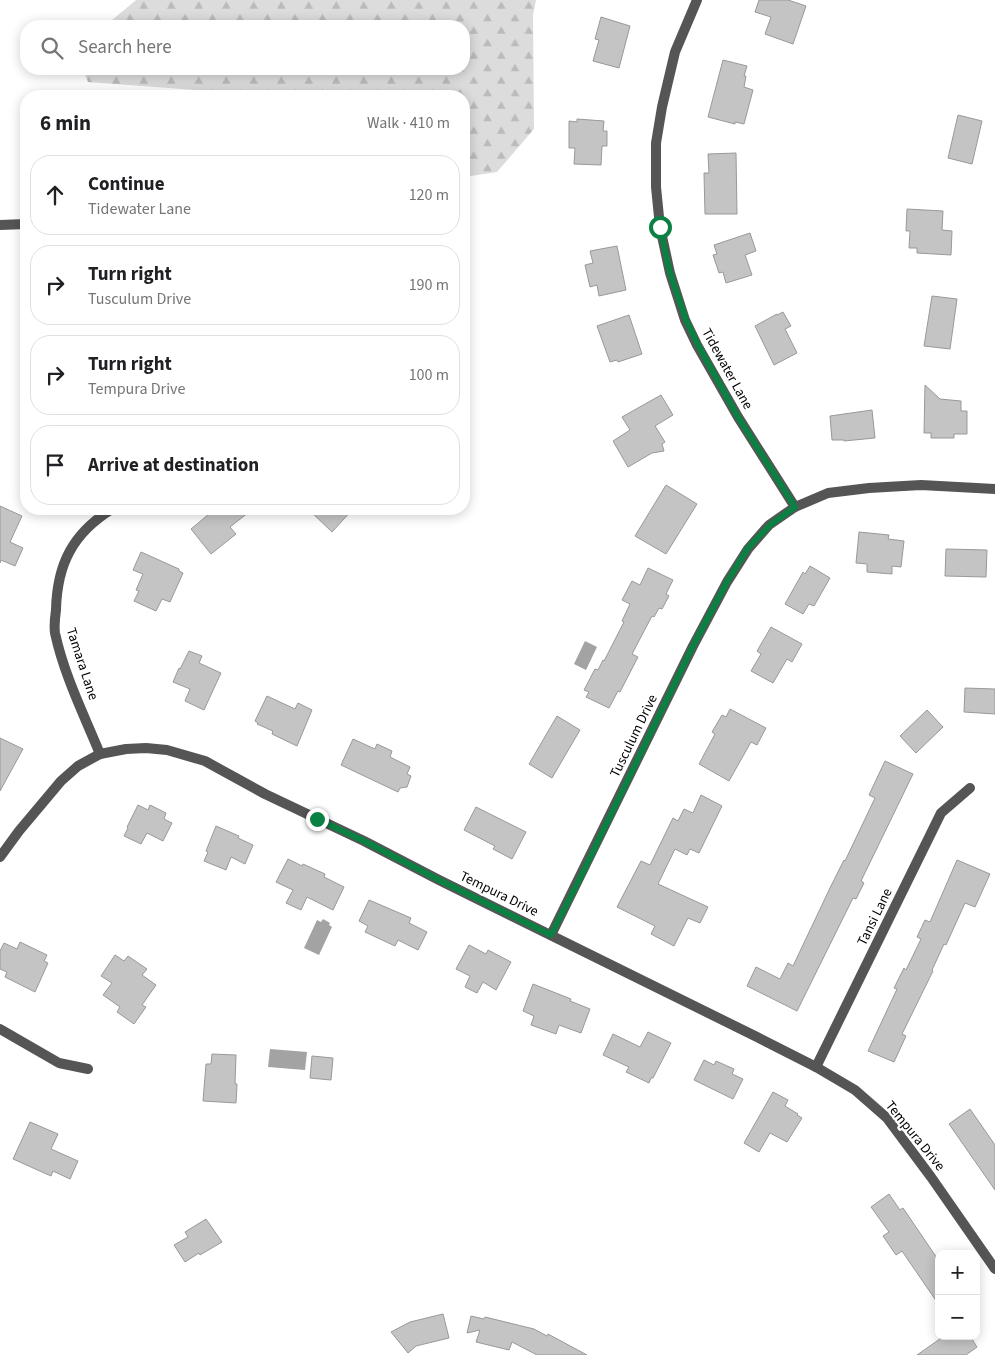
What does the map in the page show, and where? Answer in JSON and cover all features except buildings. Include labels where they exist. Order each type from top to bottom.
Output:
[{"type":"street","name":"Tidewater Lane","points":[[697,0],[675,52],[656,143],[656,187],[660,227],[670,273],[686,320],[698,345],[738,417],[795,507]]},
{"type":"street","points":[[0,225],[20,224]]},
{"type":"street","name":"Tusculum Drive","points":[[551,935],[693,646],[727,582],[748,548],[770,525],[795,507],[828,494],[869,488],[921,485],[995,489]]},
{"type":"street","name":"Tamara Lane","points":[[100,754],[66,670],[55,631],[56,592],[62,568],[70,550],[81,534],[103,515]]},
{"type":"street","name":"Tempura Drive","points":[[0,856],[61,781],[78,766],[100,754],[126,749],[146,748],[167,750],[205,761],[265,794],[364,841],[816,1067],[855,1090],[887,1118],[995,1269]]},
{"type":"street","name":"Tansi Lane","points":[[816,1067],[942,813],[970,788]]},
{"type":"street","points":[[0,1029],[59,1064],[88,1069]]},
{"type":"green space","points":[[136,0],[536,0],[533,15],[534,129],[497,172],[470,176],[470,90],[195,90],[88,82],[85,75],[470,75],[470,20],[112,20]]},
{"type":"shaded area","points":[[585,641],[597,647],[586,670],[574,664]]},
{"type":"shaded area","points":[[323,919],[330,923],[329,925],[332,927],[319,955],[304,948],[317,920],[321,922]]},
{"type":"shaded area","points":[[270,1049],[307,1052],[305,1070],[268,1067]]},
{"type":"route","points":[[317,819],[551,935],[693,646],[727,582],[748,548],[770,525],[795,507],[738,417],[698,345],[686,320],[670,273],[660,227]]}]
